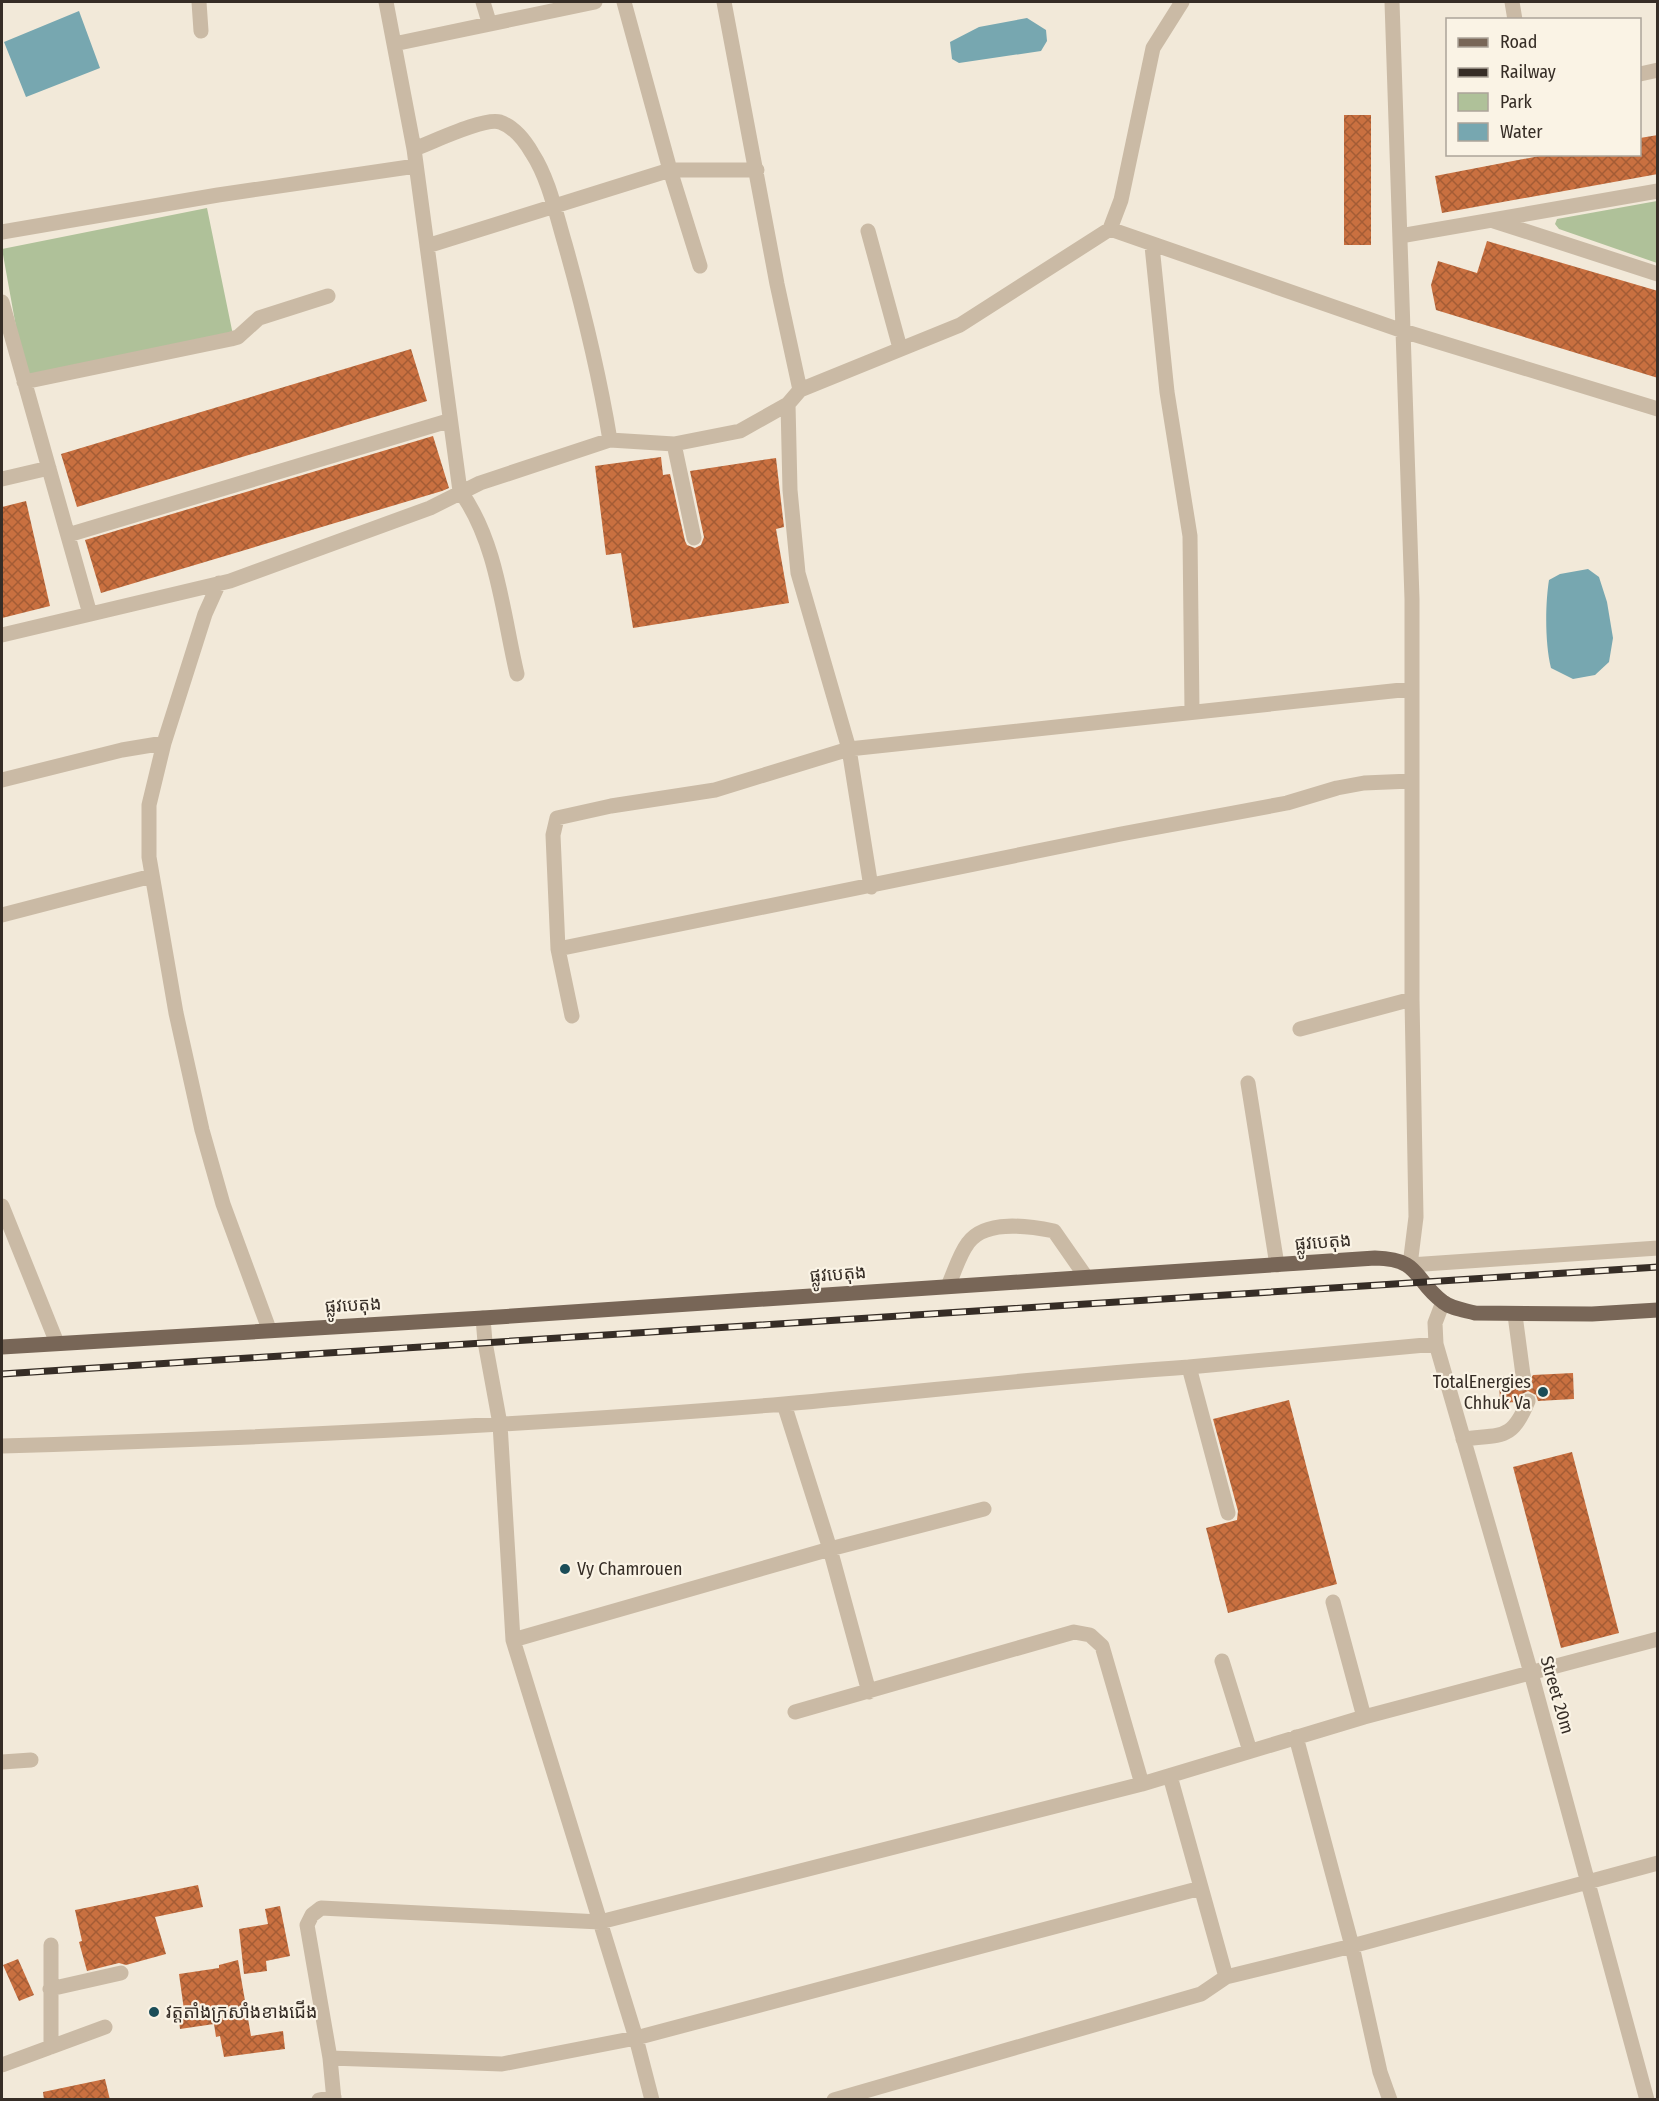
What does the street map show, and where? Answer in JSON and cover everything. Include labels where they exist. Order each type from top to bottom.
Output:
[{"type":"main road","name":"ផ្លូវបេតុង","points":[[2,1347],[268,1329],[483,1318],[1375,1258],[1393,1258],[1410,1264]]},
{"type":"main road","points":[[1410,1264],[1443,1302],[1457,1309],[1515,1315],[1658,1310]]},
{"type":"street","points":[[199,2],[201,31]]},
{"type":"street","points":[[386,2],[414,149],[448,421],[460,491],[477,521],[492,564],[517,674]]},
{"type":"street","points":[[483,2],[489,22]]},
{"type":"street","points":[[394,44],[489,22],[595,2]]},
{"type":"street","points":[[624,2],[669,170],[700,266]]},
{"type":"street","points":[[724,2],[777,284],[800,390]]},
{"type":"street","points":[[2,635],[219,584],[430,508],[460,491],[610,440],[674,444],[740,431],[788,404],[800,390],[960,325],[1110,229],[1121,200],[1153,48],[1182,2]]},
{"type":"street","points":[[1392,2],[1412,600],[1412,999],[1416,1217],[1410,1264],[1658,1248]]},
{"type":"street","points":[[1512,2],[1515,18]]},
{"type":"street","points":[[1641,74],[1658,70]]},
{"type":"street","points":[[414,149],[479,125],[498,121],[514,130],[533,154],[554,204],[600,384],[610,440]]},
{"type":"street","points":[[2,232],[218,195],[416,166]]},
{"type":"street","points":[[427,246],[554,204],[669,170],[757,170]]},
{"type":"street","points":[[1400,236],[1658,191]]},
{"type":"street","points":[[1491,220],[1658,274]]},
{"type":"street","points":[[1110,229],[1152,246],[1403,331],[1658,409]]},
{"type":"street","points":[[868,231],[900,348]]},
{"type":"street","points":[[1152,246],[1167,392],[1190,536],[1192,711]]},
{"type":"street","points":[[24,382],[238,338],[259,318],[328,296]]},
{"type":"street","points":[[3,312],[90,614]]},
{"type":"street","points":[[788,404],[790,490],[798,573],[849,749],[871,887]]},
{"type":"street","points":[[68,535],[448,421]]},
{"type":"street","points":[[674,444],[694,538]]},
{"type":"street","points":[[2,479],[49,468]]},
{"type":"street","points":[[219,584],[205,614],[164,743],[149,806],[152,876],[176,1014],[202,1130],[223,1203],[268,1329]]},
{"type":"street","points":[[572,1016],[558,949],[553,835],[557,818],[611,806],[715,790],[849,749],[1411,688]]},
{"type":"street","points":[[2,780],[122,750],[164,743]]},
{"type":"street","points":[[558,949],[871,887],[1121,834],[1287,803],[1337,788],[1364,783],[1411,781]]},
{"type":"street","points":[[2,915],[152,876]]},
{"type":"street","points":[[1300,1029],[1412,999]]},
{"type":"street","points":[[1248,1083],[1277,1265]]},
{"type":"street","points":[[2,1206],[57,1343]]},
{"type":"street","points":[[948,1286],[967,1244],[973,1237],[995,1229],[1029,1226],[1054,1231],[1086,1277]]},
{"type":"street","name":"Street 20m","points":[[1443,1302],[1435,1323],[1436,1344],[1531,1673],[1588,1882],[1650,2092]]},
{"type":"street","points":[[1515,1315],[1523,1375]]},
{"type":"street","points":[[483,1318],[484,1342],[500,1424],[513,1640],[636,2038],[652,2100]]},
{"type":"street","points":[[2,1446],[500,1424],[784,1404],[1054,1376],[1190,1367],[1436,1344]]},
{"type":"street","points":[[1190,1367],[1228,1513]]},
{"type":"street","points":[[1463,1439],[1510,1432],[1519,1424],[1528,1401]]},
{"type":"street","points":[[784,1404],[830,1549],[869,1692]]},
{"type":"street","points":[[513,1640],[830,1549],[984,1509]]},
{"type":"street","points":[[1333,1602],[1364,1717]]},
{"type":"street","points":[[795,1712],[1074,1632],[1090,1635],[1102,1646],[1142,1784]]},
{"type":"street","points":[[329,2099],[330,2058],[307,1925],[312,1915],[321,1908],[600,1922],[1142,1784],[1364,1717],[1658,1639]]},
{"type":"street","points":[[1222,1661],[1250,1751]]},
{"type":"street","points":[[1296,1737],[1353,1946],[1380,2072],[1390,2100]]},
{"type":"street","points":[[2,1762],[31,1760]]},
{"type":"street","points":[[1170,1776],[1226,1977]]},
{"type":"street","points":[[834,2100],[1201,1994],[1226,1977],[1353,1946],[1658,1863]]},
{"type":"street","points":[[330,2058],[502,2064],[636,2038],[1201,1888]]},
{"type":"street","points":[[51,1945],[51,2047]]},
{"type":"street","points":[[50,1989],[121,1973]]},
{"type":"street","points":[[2,2065],[105,2027]]},
{"type":"green space","points":[[1657,201],[1657,263],[1559,229],[1555,224],[1557,219]]},
{"type":"green space","points":[[207,208],[233,335],[25,377],[2,249]]},
{"type":"water","points":[[79,11],[100,68],[26,97],[4,42]]},
{"type":"water","points":[[1027,18],[1046,30],[1047,41],[1041,51],[959,63],[952,59],[950,42],[979,27]]},
{"type":"water","points":[[1588,569],[1599,577],[1607,602],[1613,638],[1609,662],[1595,675],[1573,679],[1551,668],[1546,624],[1549,580],[1560,574]]},
{"type":"building","points":[[1344,115],[1371,115],[1371,245],[1344,245]]},
{"type":"building","points":[[1658,135],[1658,174],[1442,213],[1435,176],[1540,156],[1641,156],[1641,138]]},
{"type":"building","points":[[1487,241],[1658,291],[1658,378],[1436,310],[1431,285],[1438,261],[1477,273]]},
{"type":"building","points":[[411,349],[427,401],[77,507],[61,454]]},
{"type":"building","points":[[433,436],[449,488],[101,593],[85,540]]},
{"type":"building","points":[[661,457],[663,475],[670,474],[685,541],[687,545],[695,548],[701,545],[704,537],[690,471],[776,458],[784,527],[776,529],[789,603],[633,628],[621,553],[606,555],[595,466]]},
{"type":"building","points":[[26,501],[50,606],[2,618],[2,507]]},
{"type":"building","points":[[1573,1373],[1574,1399],[1538,1401],[1536,1395],[1528,1391],[1522,1394],[1517,1402],[1500,1403],[1499,1376],[1513,1376],[1516,1381],[1524,1385],[1533,1375]]},
{"type":"building","points":[[1289,1400],[1337,1584],[1228,1613],[1206,1528],[1237,1520],[1238,1511],[1213,1419]]},
{"type":"building","points":[[1572,1452],[1619,1633],[1561,1648],[1513,1467]]},
{"type":"building","points":[[198,1885],[203,1907],[155,1917],[166,1954],[126,1965],[119,1963],[87,1971],[79,1942],[82,1941],[75,1910]]},
{"type":"building","points":[[280,1906],[290,1956],[266,1961],[267,1971],[244,1974],[239,1929],[268,1924],[265,1909]]},
{"type":"building","points":[[18,1959],[34,1995],[19,2001],[3,1965]]},
{"type":"building","points":[[238,1960],[251,2036],[283,2031],[285,2049],[224,2057],[220,2036],[216,2037],[214,2024],[180,2029],[178,2011],[184,2010],[179,1974],[219,1968],[219,1965]]},
{"type":"building","points":[[105,2079],[110,2100],[44,2100],[43,2092]]},
{"type":"tunnel","points":[[1523,1375],[1528,1401]]},
{"type":"railway","points":[[2,1374],[1658,1267]]},
{"type":"place","name":"TotalEnergies Chhuk Va","points":[[1543,1392]]},
{"type":"place","name":"Vy Chamrouen","points":[[565,1569]]},
{"type":"place","name":"វត្តតាំងក្រសាំងខាងជើង","points":[[154,2012]]}]
